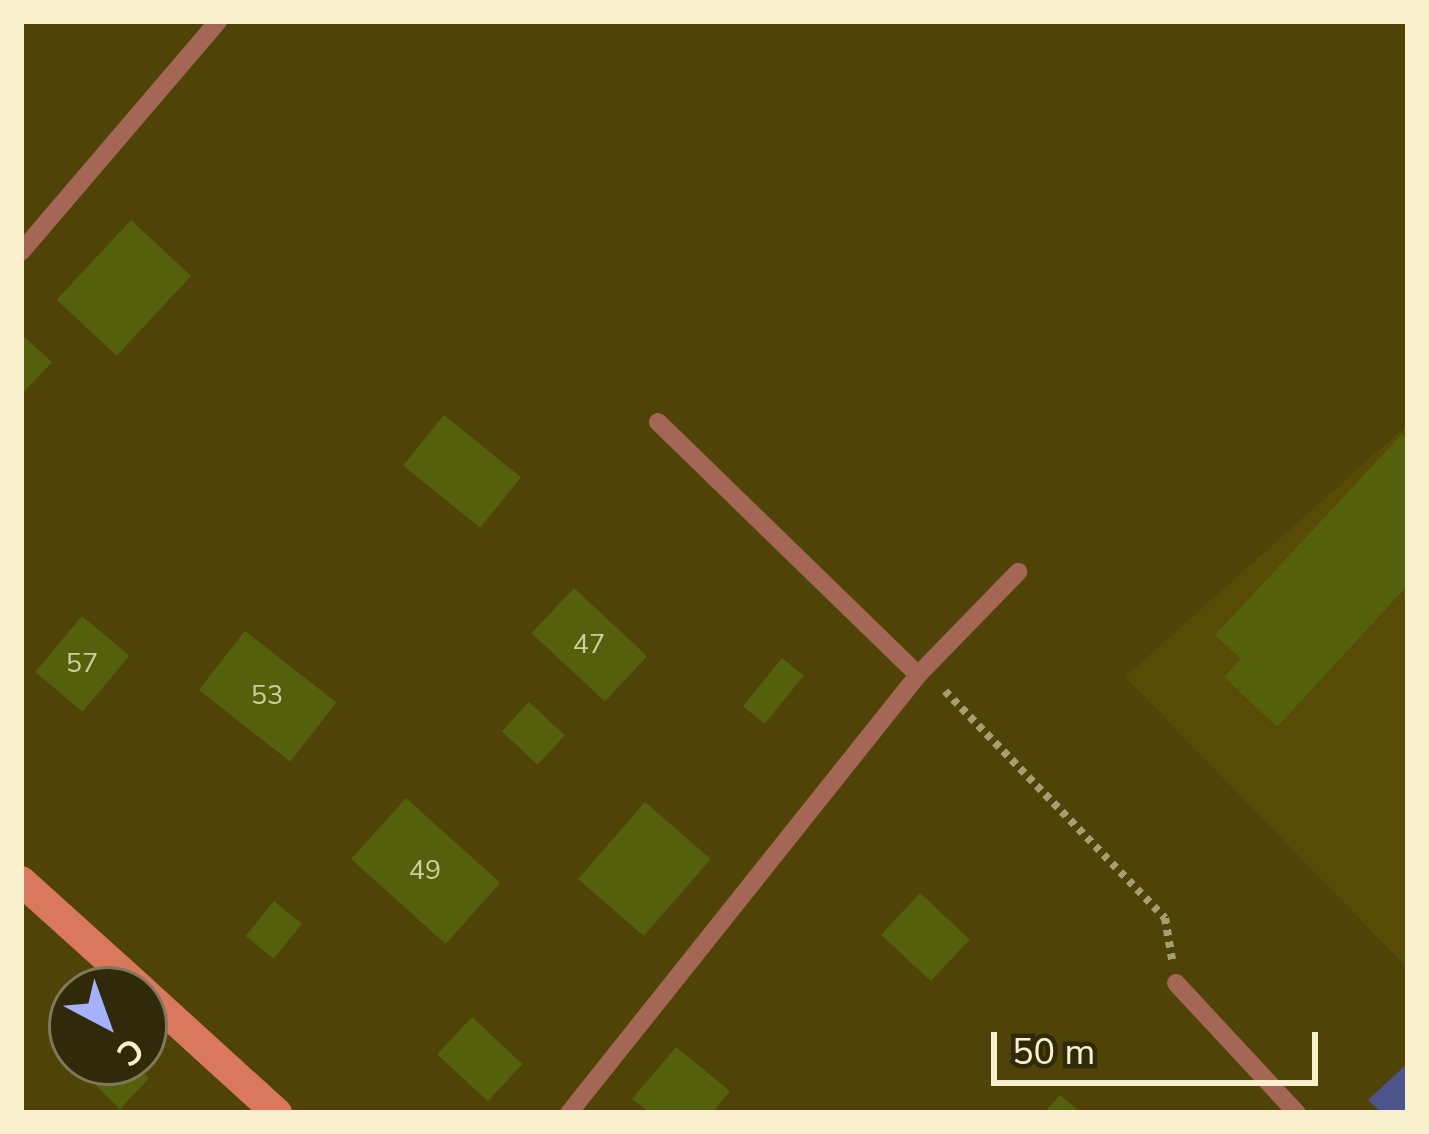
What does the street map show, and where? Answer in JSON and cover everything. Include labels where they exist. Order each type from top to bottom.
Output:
[{"type":"main road","points":[[21,880],[116,966]]},
{"type":"main road","points":[[168,1014],[278,1113]]},
{"type":"lane","points":[[21,252],[218,21]]},
{"type":"lane","points":[[658,422],[918,675]]},
{"type":"lane","points":[[569,1113],[918,675],[1018,572]]},
{"type":"lane","points":[[1176,983],[1297,1113]]},
{"type":"path","points":[[918,675],[944,691],[1165,919],[1176,983]]},
{"type":"shaded area","points":[[1408,424],[1408,969],[1125,677]]},
{"type":"shaded area","points":[[1408,1063],[1408,1113],[1382,1113],[1368,1100]]},
{"type":"building","points":[[131,220],[191,276],[117,356],[57,300]]},
{"type":"building","points":[[21,334],[52,362],[21,395]]},
{"type":"building","points":[[444,415],[521,477],[480,528],[403,466]]},
{"type":"building","points":[[1402,434],[1408,440],[1408,585],[1277,727],[1224,677],[1241,659],[1215,635]]},
{"type":"building","points":[[574,588],[647,656],[605,702],[532,633]]},
{"type":"building","points":[[82,616],[129,656],[83,712],[35,672]]},
{"type":"building","points":[[245,631],[336,702],[290,762],[199,690]]},
{"type":"building","points":[[782,658],[804,676],[765,724],[743,706]]},
{"type":"building","points":[[529,702],[565,735],[538,765],[502,731]]},
{"type":"building","points":[[406,798],[500,883],[446,944],[351,859]]},
{"type":"building","points":[[645,802],[711,859],[644,936],[578,879]]},
{"type":"building","points":[[920,893],[970,939],[931,981],[881,935]]},
{"type":"building","points":[[274,901],[302,924],[274,959],[246,936]]},
{"type":"building","points":[[472,1017],[522,1064],[488,1101],[437,1054]]},
{"type":"building","points":[[676,1047],[730,1091],[712,1113],[650,1113],[632,1099]]},
{"type":"building","points":[[96,1086],[142,1086],[120,1109]]},
{"type":"building","points":[[1060,1095],[1081,1113],[1044,1113]]}]
